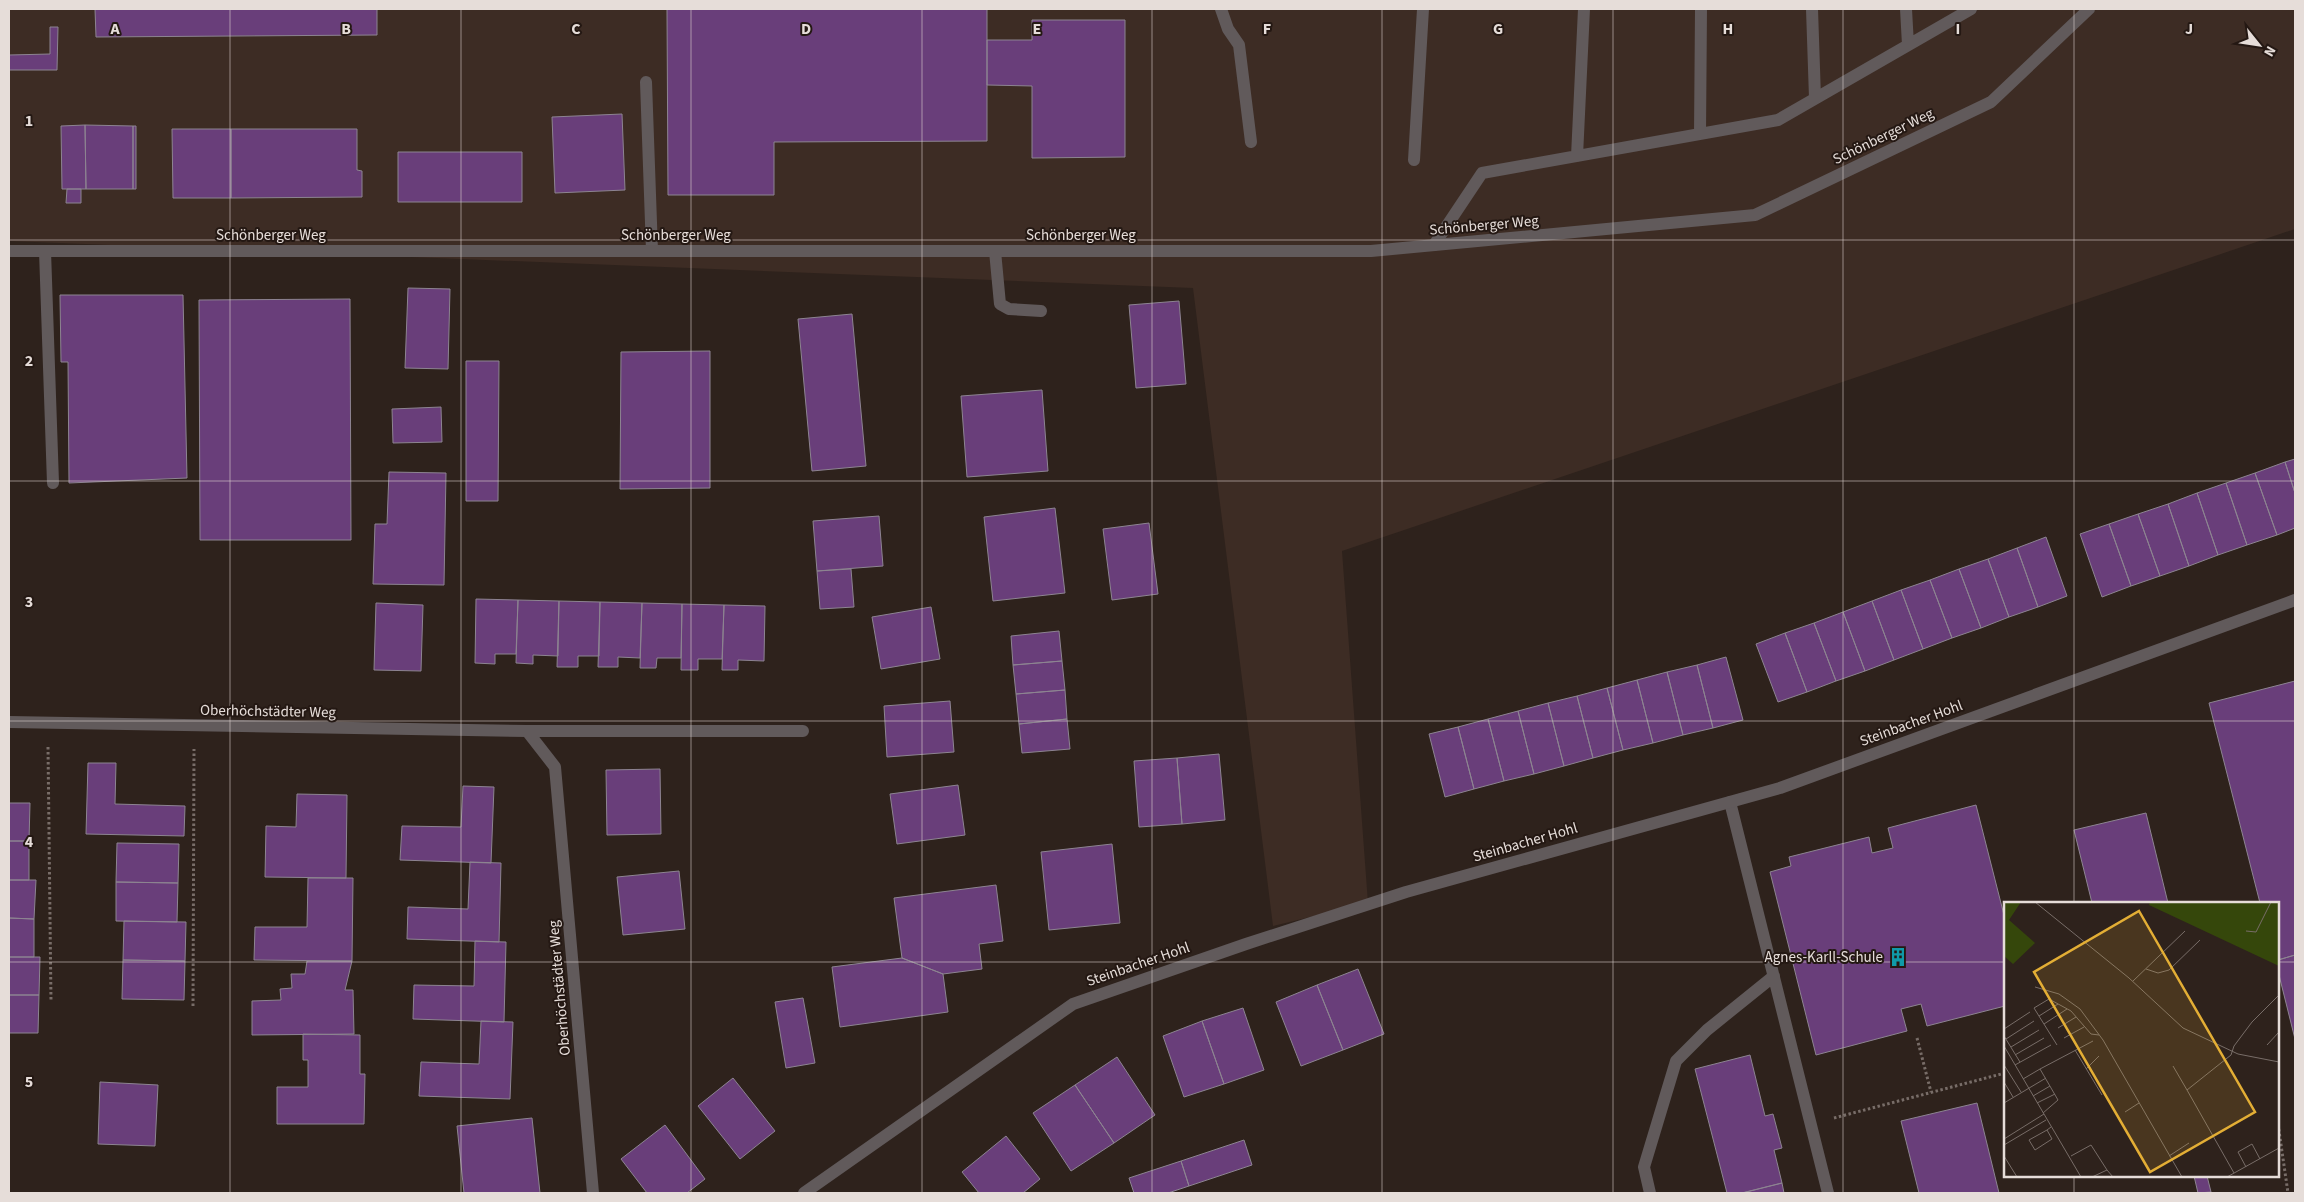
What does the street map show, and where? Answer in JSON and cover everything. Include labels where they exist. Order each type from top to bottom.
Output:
[{"type":"street","points":[[1222,9],[1228,29],[1239,45],[1251,142]]},
{"type":"street","points":[[1414,160],[1423,9]]},
{"type":"street","points":[[1577,156],[1584,9]]},
{"type":"street","points":[[1700,134],[1701,9]]},
{"type":"street","points":[[1812,9],[1815,98]]},
{"type":"street","points":[[1906,9],[1908,45]]},
{"type":"street","points":[[1434,246],[1482,173],[1778,120],[1971,9]]},
{"type":"street","name":"Schönberger Weg","points":[[9,251],[1371,251],[1755,215],[1991,102],[2089,9]]},
{"type":"street","points":[[646,82],[652,251]]},
{"type":"street","points":[[45,251],[53,483]]},
{"type":"street","points":[[994,251],[1000,304],[1009,309],[1041,311]]},
{"type":"street","name":"Steinbacher Hohl","points":[[804,1193],[1073,1004],[1246,944],[1406,892],[1780,788],[2295,600]]},
{"type":"street","name":"Oberhöchstädter Weg","points":[[9,722],[48,721],[194,726],[527,731],[803,731]]},
{"type":"street","name":"Oberhöchstädter Weg","points":[[527,731],[555,767],[593,1193]]},
{"type":"street","points":[[1730,802],[1828,1193]]},
{"type":"street","points":[[1650,1193],[1644,1167],[1676,1061],[1707,1030],[1774,976]]},
{"type":"path","points":[[48,721],[51,1002]]},
{"type":"path","points":[[194,726],[194,1006]]},
{"type":"path","points":[[1917,1038],[1931,1092]]},
{"type":"path","points":[[1812,1123],[2004,1073]]},
{"type":"path","points":[[2279,1131],[2288,1193]]},
{"type":"shaded area","points":[[9,9],[2295,9],[2295,229],[1342,551],[1368,903],[1273,926],[1193,288],[9,241]]},
{"type":"building","points":[[95,9],[377,9],[377,35],[96,37]]},
{"type":"building","points":[[667,9],[987,9],[987,141],[774,142],[774,195],[668,195]]},
{"type":"building","points":[[1032,20],[1125,20],[1125,157],[1032,158],[1032,86],[987,85],[987,40],[1032,40]]},
{"type":"building","points":[[50,27],[58,27],[57,70],[9,70],[9,55],[50,54]]},
{"type":"building","points":[[622,114],[625,190],[555,193],[552,117]]},
{"type":"building","points":[[85,125],[133,126],[133,189],[86,189]]},
{"type":"building","points":[[85,125],[86,189],[62,189],[61,126]]},
{"type":"building","points":[[133,126],[136,126],[136,189],[133,189]]},
{"type":"building","points":[[172,129],[231,129],[231,198],[173,198]]},
{"type":"building","points":[[231,129],[357,129],[357,170],[362,171],[362,197],[231,198]]},
{"type":"building","points":[[398,152],[522,152],[522,202],[398,202]]},
{"type":"building","points":[[67,189],[81,189],[81,203],[66,203]]},
{"type":"building","points":[[408,288],[450,289],[448,369],[405,368]]},
{"type":"building","points":[[60,295],[183,295],[187,478],[69,483],[68,362],[61,362]]},
{"type":"building","points":[[350,299],[351,540],[200,540],[199,300]]},
{"type":"building","points":[[1179,301],[1186,384],[1136,388],[1129,305]]},
{"type":"building","points":[[852,314],[866,466],[812,471],[798,319]]},
{"type":"building","points":[[710,351],[710,488],[620,489],[621,352]]},
{"type":"building","points":[[466,361],[499,361],[498,501],[466,501]]},
{"type":"building","points":[[1042,390],[1048,471],[967,477],[961,396]]},
{"type":"building","points":[[441,407],[442,442],[393,443],[392,409]]},
{"type":"building","points":[[2295,459],[2295,493],[2285,462]]},
{"type":"building","points":[[2285,462],[2295,493],[2295,528],[2277,535],[2255,473]]},
{"type":"building","points":[[389,472],[446,473],[444,585],[373,584],[375,524],[387,524]]},
{"type":"building","points":[[2255,473],[2277,535],[2247,545],[2226,483]]},
{"type":"building","points":[[2226,483],[2247,545],[2218,555],[2197,493]]},
{"type":"building","points":[[2197,493],[2218,555],[2189,566],[2168,504]]},
{"type":"building","points":[[2168,504],[2189,566],[2160,576],[2138,514]]},
{"type":"building","points":[[1055,508],[1065,593],[993,601],[984,517]]},
{"type":"building","points":[[2138,514],[2160,576],[2131,586],[2109,524]]},
{"type":"building","points":[[879,516],[883,566],[817,571],[813,521]]},
{"type":"building","points":[[1149,523],[1158,594],[1112,600],[1103,529]]},
{"type":"building","points":[[2109,524],[2131,586],[2102,597],[2080,534]]},
{"type":"building","points":[[2046,537],[2067,596],[2038,607],[2017,548]]},
{"type":"building","points":[[2017,548],[2038,607],[2009,617],[1988,559]]},
{"type":"building","points":[[1988,559],[2009,617],[1981,628],[1959,569]]},
{"type":"building","points":[[851,569],[854,607],[820,609],[817,571]]},
{"type":"building","points":[[1959,569],[1981,628],[1952,638],[1930,580]]},
{"type":"building","points":[[1930,580],[1952,638],[1923,649],[1901,590]]},
{"type":"building","points":[[1901,590],[1923,649],[1894,660],[1872,601]]},
{"type":"building","points":[[476,599],[518,600],[516,654],[495,654],[495,664],[475,663]]},
{"type":"building","points":[[518,600],[559,601],[558,656],[533,655],[533,664],[516,663]]},
{"type":"building","points":[[559,601],[600,602],[599,656],[578,656],[578,667],[557,667]]},
{"type":"building","points":[[1872,601],[1894,660],[1865,671],[1843,612]]},
{"type":"building","points":[[600,602],[642,603],[640,658],[618,657],[618,667],[598,667]]},
{"type":"building","points":[[376,603],[423,605],[421,671],[374,670]]},
{"type":"building","points":[[642,603],[682,604],[681,658],[657,658],[656,668],[640,668]]},
{"type":"building","points":[[682,604],[724,605],[722,659],[698,659],[698,670],[681,670]]},
{"type":"building","points":[[724,605],[765,606],[764,661],[738,660],[738,670],[722,670]]},
{"type":"building","points":[[931,607],[940,659],[881,669],[872,617]]},
{"type":"building","points":[[1843,612],[1865,671],[1836,681],[1814,623]]},
{"type":"building","points":[[1814,623],[1836,681],[1807,692],[1785,633]]},
{"type":"building","points":[[1059,631],[1062,661],[1013,665],[1011,636]]},
{"type":"building","points":[[1785,633],[1807,692],[1778,702],[1756,644]]},
{"type":"building","points":[[1726,657],[1743,720],[1713,728],[1697,665]]},
{"type":"building","points":[[1062,661],[1065,690],[1016,694],[1013,665]]},
{"type":"building","points":[[1697,665],[1713,728],[1683,735],[1667,672]]},
{"type":"building","points":[[1667,672],[1683,735],[1653,743],[1637,680]]},
{"type":"building","points":[[1637,680],[1653,743],[1623,750],[1607,688]]},
{"type":"building","points":[[2295,681],[2295,955],[2279,960],[2279,902],[2260,902],[2209,703]]},
{"type":"building","points":[[1607,688],[1623,750],[1593,758],[1577,696]]},
{"type":"building","points":[[1065,690],[1067,719],[1019,724],[1016,694]]},
{"type":"building","points":[[1577,696],[1593,758],[1564,766],[1548,703]]},
{"type":"building","points":[[950,701],[954,752],[887,757],[884,706]]},
{"type":"building","points":[[1548,703],[1564,766],[1534,774],[1518,711]]},
{"type":"building","points":[[1518,711],[1534,774],[1504,781],[1488,719]]},
{"type":"building","points":[[1067,719],[1070,749],[1022,753],[1019,724]]},
{"type":"building","points":[[1488,719],[1504,781],[1474,789],[1458,727]]},
{"type":"building","points":[[1458,727],[1474,789],[1445,797],[1429,734]]},
{"type":"building","points":[[1219,754],[1225,820],[1182,824],[1177,758]]},
{"type":"building","points":[[1177,758],[1182,824],[1139,827],[1134,761]]},
{"type":"building","points":[[88,763],[116,763],[115,804],[185,806],[184,836],[86,834]]},
{"type":"building","points":[[660,769],[661,834],[607,835],[606,770]]},
{"type":"building","points":[[958,785],[965,835],[897,844],[890,794]]},
{"type":"building","points":[[463,786],[494,787],[491,863],[400,860],[402,826],[461,827]]},
{"type":"building","points":[[297,794],[347,795],[346,878],[265,877],[266,826],[296,827]]},
{"type":"building","points":[[9,803],[30,803],[29,841],[9,841]]},
{"type":"building","name":"Agnes-Karll-Schule","points":[[1976,805],[2004,915],[2004,1006],[1927,1026],[1921,1004],[1901,1009],[1907,1031],[1816,1055],[1770,872],[1791,866],[1789,857],[1869,837],[1872,853],[1893,848],[1888,828]]},
{"type":"building","points":[[2146,813],[2168,902],[2092,902],[2074,830]]},
{"type":"building","points":[[9,841],[29,841],[29,880],[9,880]]},
{"type":"building","points":[[117,843],[179,844],[178,883],[116,882]]},
{"type":"building","points":[[1112,844],[1120,923],[1049,930],[1041,852]]},
{"type":"building","points":[[470,862],[501,863],[499,942],[407,939],[408,907],[468,909]]},
{"type":"building","points":[[679,871],[685,929],[623,935],[617,877]]},
{"type":"building","points":[[308,878],[353,878],[352,961],[254,960],[255,927],[307,927]]},
{"type":"building","points":[[9,880],[36,880],[34,919],[9,918]]},
{"type":"building","points":[[116,882],[178,883],[177,922],[116,921]]},
{"type":"building","points":[[996,885],[1003,941],[979,944],[982,969],[943,974],[902,958],[894,898]]},
{"type":"building","points":[[9,918],[34,919],[34,957],[9,957]]},
{"type":"building","points":[[124,921],[186,922],[185,961],[123,960]]},
{"type":"building","points":[[475,941],[506,942],[504,1022],[413,1019],[414,985],[474,986]]},
{"type":"building","points":[[2295,955],[2295,1039],[2279,975],[2279,960]]},
{"type":"building","points":[[9,957],[40,957],[39,995],[9,995]]},
{"type":"building","points":[[902,958],[943,974],[948,1012],[840,1027],[832,967]]},
{"type":"building","points":[[123,960],[185,961],[184,1000],[122,999]]},
{"type":"building","points":[[307,961],[352,961],[345,990],[353,990],[354,1034],[252,1035],[252,1001],[281,1000],[280,989],[292,988],[291,974],[305,974]]},
{"type":"building","points":[[1358,969],[1384,1034],[1343,1050],[1317,985]]},
{"type":"building","points":[[1317,985],[1343,1050],[1301,1066],[1276,1002]]},
{"type":"building","points":[[9,995],[39,995],[38,1033],[9,1033]]},
{"type":"building","points":[[803,998],[815,1063],[786,1068],[775,1002]]},
{"type":"building","points":[[1243,1008],[1264,1070],[1224,1084],[1202,1021]]},
{"type":"building","points":[[481,1021],[513,1022],[510,1099],[419,1096],[421,1062],[479,1064]]},
{"type":"building","points":[[1202,1021],[1224,1084],[1184,1097],[1163,1036]]},
{"type":"building","points":[[303,1034],[360,1035],[360,1074],[365,1074],[364,1124],[277,1124],[277,1087],[308,1087],[308,1060],[303,1060]]},
{"type":"building","points":[[1750,1055],[1765,1116],[1773,1114],[1782,1148],[1774,1150],[1782,1183],[1742,1193],[1727,1193],[1695,1069]]},
{"type":"building","points":[[1117,1057],[1155,1115],[1114,1143],[1075,1085]]},
{"type":"building","points":[[733,1078],[775,1131],[740,1159],[698,1106]]},
{"type":"building","points":[[100,1082],[158,1085],[155,1146],[98,1144]]},
{"type":"building","points":[[1075,1085],[1114,1143],[1071,1171],[1033,1113]]},
{"type":"building","points":[[1977,1103],[1999,1193],[1919,1193],[1901,1121]]},
{"type":"building","points":[[532,1118],[540,1193],[464,1193],[457,1126]]},
{"type":"building","points":[[665,1125],[705,1179],[687,1193],[647,1193],[621,1159]]},
{"type":"building","points":[[1006,1136],[1040,1179],[1023,1193],[979,1193],[962,1172]]},
{"type":"building","points":[[1244,1140],[1252,1165],[1189,1186],[1181,1161]]},
{"type":"building","points":[[1181,1161],[1189,1186],[1168,1193],[1134,1193],[1129,1178]]},
{"type":"building","points":[[2194,1177],[2207,1177],[2211,1192],[2198,1193]]},
{"type":"building","points":[[1782,1183],[1784,1193],[1742,1193]]},
{"type":"place","name":"Agnes-Karll-Schule","points":[[1898,957]]}]
